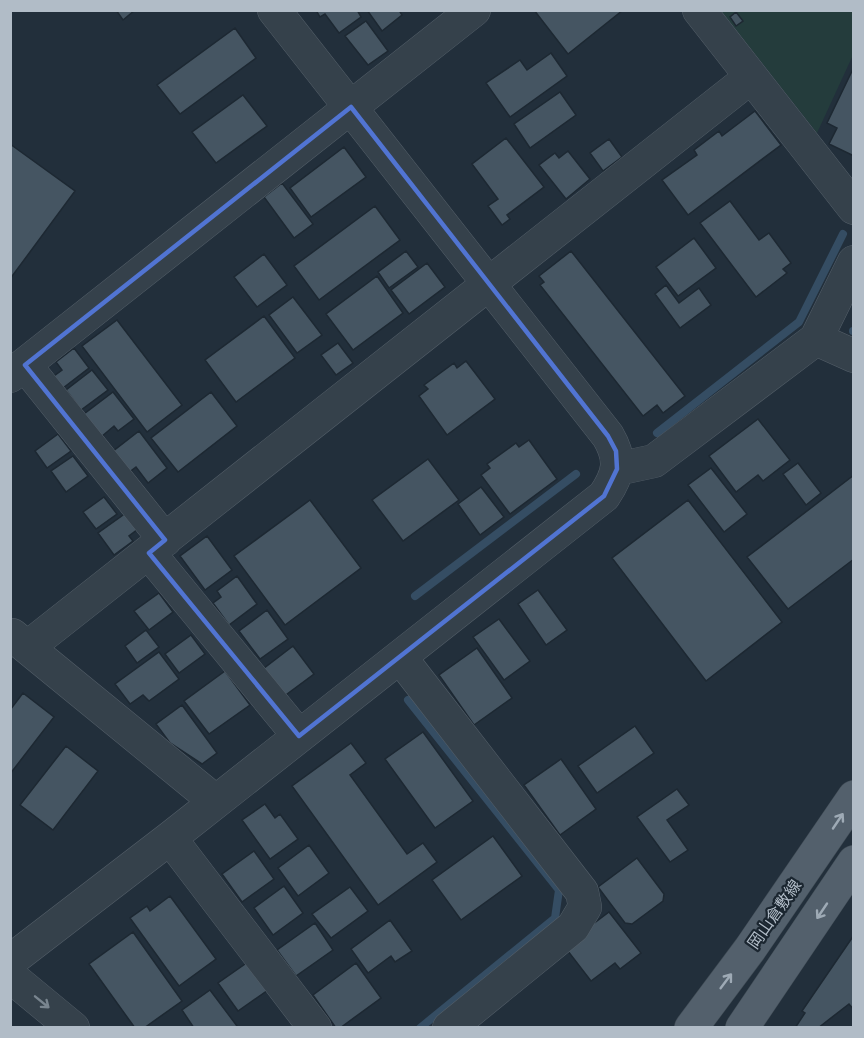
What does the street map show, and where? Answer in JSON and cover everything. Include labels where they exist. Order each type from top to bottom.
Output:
[{"type":"main road","name":"岡山倉敷線","points":[[691,1028],[764,930],[854,797]]},
{"type":"main road","points":[[742,1028],[854,862]]},
{"type":"street","points":[[299,736],[157,547],[18,370],[474,10]]},
{"type":"street","points":[[699,10],[854,208]]},
{"type":"street","points":[[10,960],[170,838],[604,496],[613,483],[617,469],[616,451],[608,436],[275,11]]},
{"type":"street","points":[[215,801],[19,640],[157,547],[751,77]]},
{"type":"street","points":[[617,469],[654,461],[816,339],[854,262]]},
{"type":"street","points":[[816,339],[854,356]]},
{"type":"street","points":[[400,657],[582,892],[585,907],[573,927],[449,1028]]},
{"type":"street","points":[[170,838],[315,1028]]},
{"type":"street","points":[[10,976],[73,1028]]},
{"type":"highlighted area","points":[[351,107],[608,436],[616,451],[617,469],[604,496],[299,736],[149,553],[165,540],[25,365]]},
{"type":"green space","points":[[723,10],[853,11],[853,55],[817,133],[722,12]]},
{"type":"building","points":[[116,10],[135,10],[123,20]]},
{"type":"building","points":[[316,10],[357,10],[361,17],[339,33],[325,14],[320,17]]},
{"type":"building","points":[[367,10],[399,10],[402,15],[382,31]]},
{"type":"building","points":[[534,10],[623,10],[568,54]]},
{"type":"building","points":[[736,12],[743,21],[736,26],[730,17]]},
{"type":"building","points":[[366,21],[388,51],[368,65],[345,36]]},
{"type":"building","points":[[235,28],[256,58],[180,114],[157,85]]},
{"type":"building","points":[[551,53],[567,76],[510,117],[486,83],[520,60],[527,70]]},
{"type":"building","points":[[853,69],[854,156],[829,144],[837,128],[827,123]]},
{"type":"building","points":[[560,92],[576,115],[530,148],[514,124]]},
{"type":"building","points":[[243,95],[267,126],[216,163],[192,132]]},
{"type":"building","points":[[755,111],[781,145],[688,215],[662,180],[697,155],[694,150],[719,131],[722,136]]},
{"type":"building","points":[[506,138],[544,187],[507,215],[510,219],[502,225],[488,206],[498,199],[472,164]]},
{"type":"building","points":[[609,139],[622,157],[603,171],[590,153]]},
{"type":"building","points":[[10,144],[75,191],[10,279]]},
{"type":"building","points":[[344,147],[366,177],[311,217],[290,188]]},
{"type":"building","points":[[568,151],[590,179],[566,199],[539,165],[555,153],[559,158]]},
{"type":"building","points":[[282,183],[313,224],[294,238],[264,197]]},
{"type":"building","points":[[730,201],[759,240],[769,233],[791,263],[783,269],[787,273],[756,297],[700,223]]},
{"type":"building","points":[[375,206],[400,240],[319,300],[294,266]]},
{"type":"building","points":[[694,238],[716,268],[678,296],[656,267]]},
{"type":"building","points":[[406,251],[418,267],[389,288],[378,272]]},
{"type":"building","points":[[571,251],[685,396],[663,413],[657,405],[643,416],[540,285],[544,282],[539,276]]},
{"type":"building","points":[[264,254],[287,285],[257,307],[234,277]]},
{"type":"building","points":[[427,263],[445,287],[409,314],[391,290]]},
{"type":"building","points":[[377,276],[403,313],[353,350],[326,314]]},
{"type":"building","points":[[666,285],[679,303],[699,288],[711,305],[680,328],[655,294]]},
{"type":"building","points":[[293,297],[322,335],[297,353],[269,315]]},
{"type":"building","points":[[264,316],[295,358],[236,402],[205,360]]},
{"type":"building","points":[[117,320],[182,405],[147,432],[82,346]]},
{"type":"building","points":[[338,343],[353,363],[336,375],[321,355]]},
{"type":"building","points":[[74,348],[89,368],[63,388],[54,376],[62,370],[56,362]]},
{"type":"building","points":[[466,361],[495,399],[447,435],[419,396],[428,389],[424,385],[454,363],[457,368]]},
{"type":"building","points":[[92,370],[108,390],[81,410],[66,390]]},
{"type":"building","points":[[113,392],[134,419],[118,431],[114,426],[101,437],[84,414]]},
{"type":"building","points":[[211,392],[237,426],[178,472],[151,438]]},
{"type":"building","points":[[758,419],[790,460],[763,481],[758,475],[736,492],[709,456]]},
{"type":"building","points":[[139,431],[167,468],[148,483],[136,467],[128,473],[112,452]]},
{"type":"building","points":[[58,434],[71,451],[47,468],[35,451]]},
{"type":"building","points":[[529,440],[557,479],[510,514],[481,475],[490,468],[487,464],[516,443],[519,447]]},
{"type":"building","points":[[73,456],[88,476],[66,492],[51,471]]},
{"type":"building","points":[[428,459],[459,500],[403,541],[372,500]]},
{"type":"building","points":[[798,463],[821,493],[806,505],[783,474]]},
{"type":"building","points":[[711,468],[747,514],[724,532],[688,485]]},
{"type":"building","points":[[854,475],[854,559],[788,609],[747,557]]},
{"type":"building","points":[[481,487],[504,517],[480,535],[458,504]]},
{"type":"building","points":[[104,497],[117,514],[96,529],[83,512]]},
{"type":"building","points":[[310,500],[361,568],[285,625],[234,556]]},
{"type":"building","points":[[688,500],[782,622],[706,681],[612,558]]},
{"type":"building","points":[[126,513],[138,529],[129,536],[133,541],[114,555],[98,533]]},
{"type":"building","points":[[207,536],[232,570],[205,590],[180,556]]},
{"type":"building","points":[[237,576],[257,604],[229,625],[213,603],[221,597],[217,591]]},
{"type":"building","points":[[538,590],[567,630],[546,645],[518,604]]},
{"type":"building","points":[[159,593],[173,612],[149,630],[134,611]]},
{"type":"building","points":[[267,610],[288,639],[260,659],[239,631]]},
{"type":"building","points":[[499,619],[530,661],[504,680],[473,637]]},
{"type":"building","points":[[146,630],[159,647],[137,663],[125,646]]},
{"type":"building","points":[[191,635],[205,654],[179,673],[165,654]]},
{"type":"building","points":[[293,646],[314,674],[283,697],[263,669]]},
{"type":"building","points":[[477,648],[512,698],[474,725],[439,675]]},
{"type":"building","points":[[159,652],[179,679],[149,701],[143,695],[130,704],[115,684]]},
{"type":"building","points":[[225,671],[250,705],[209,734],[184,701]]},
{"type":"building","points":[[23,693],[54,717],[10,774],[10,710]]},
{"type":"building","points":[[182,705],[217,753],[202,764],[170,743],[156,724]]},
{"type":"building","points":[[635,726],[654,753],[597,793],[578,766]]},
{"type":"building","points":[[423,732],[473,801],[435,828],[385,759]]},
{"type":"building","points":[[351,743],[366,763],[350,775],[407,854],[423,843],[437,862],[378,905],[292,786]]},
{"type":"building","points":[[66,746],[98,771],[53,830],[20,805]]},
{"type":"building","points":[[561,759],[596,809],[560,835],[524,785]]},
{"type":"building","points":[[677,789],[689,805],[667,820],[688,850],[670,862],[637,817]]},
{"type":"building","points":[[265,804],[275,818],[280,814],[298,839],[270,859],[242,820]]},
{"type":"building","points":[[493,836],[522,876],[461,920],[432,880]]},
{"type":"building","points":[[309,845],[329,873],[298,896],[278,868]]},
{"type":"building","points":[[254,851],[274,879],[242,902],[222,874]]},
{"type":"building","points":[[637,858],[664,894],[663,901],[632,924],[625,923],[598,887]]},
{"type":"building","points":[[284,886],[303,913],[273,935],[254,908]]},
{"type":"building","points":[[350,887],[368,911],[331,938],[312,914]]},
{"type":"building","points":[[170,896],[216,959],[179,986],[130,918],[147,906],[150,911]]},
{"type":"building","points":[[609,912],[641,953],[620,969],[615,963],[591,981],[564,946]]},
{"type":"building","points":[[390,920],[412,951],[395,962],[391,956],[368,973],[351,949]]},
{"type":"building","points":[[315,923],[333,950],[296,976],[277,950]]},
{"type":"building","points":[[133,932],[182,1001],[144,1028],[135,1028],[89,964]]},
{"type":"building","points":[[854,935],[854,1010],[849,1004],[818,1028],[795,1028],[805,1013],[802,1011]]},
{"type":"building","points":[[248,962],[268,990],[238,1011],[218,983]]},
{"type":"building","points":[[356,963],[381,998],[340,1028],[336,1028],[313,995]]},
{"type":"building","points":[[210,990],[237,1026],[234,1028],[194,1028],[182,1010]]},
{"type":"waterway","points":[[657,433],[799,322],[843,234]]},
{"type":"waterway","points":[[415,596],[576,474]]},
{"type":"waterway","points":[[408,700],[559,890],[555,918],[420,1028]]}]
